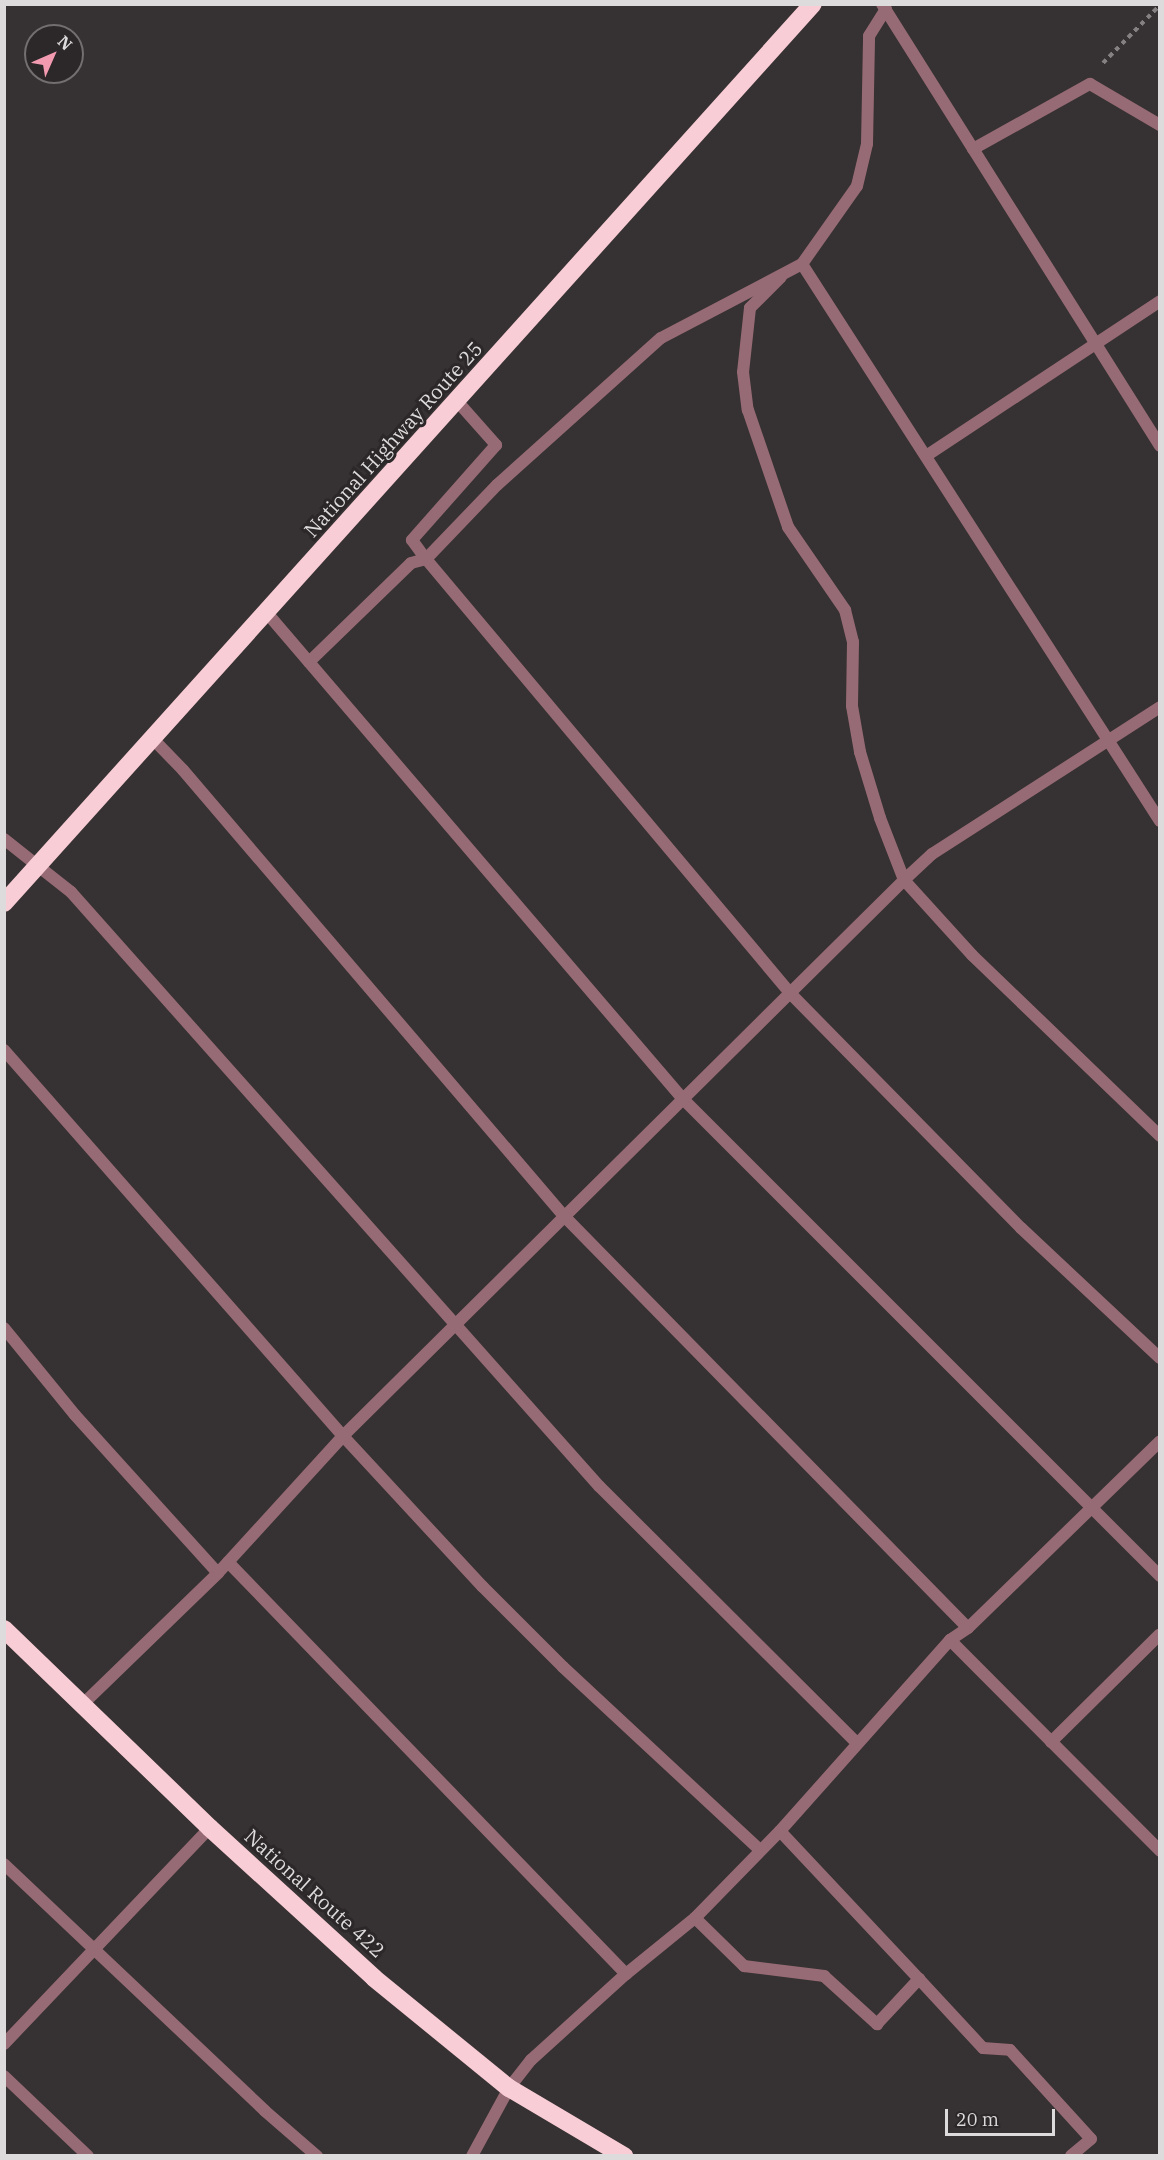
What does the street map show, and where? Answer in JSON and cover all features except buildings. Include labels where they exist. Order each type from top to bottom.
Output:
[{"type":"highway","name":"National Highway Route 25","points":[[4,903],[267,614],[813,4]]},
{"type":"highway","name":"National Route 422","points":[[6,1634],[83,1704],[210,1828],[374,1978],[509,2088],[624,2156]]},
{"type":"street","points":[[884,7],[1160,446]]},
{"type":"street","points":[[309,662],[411,563],[426,559],[498,485],[661,338],[802,264],[857,186],[867,144],[869,36],[884,7]]},
{"type":"street","points":[[973,149],[1090,84],[1160,125]]},
{"type":"street","points":[[802,264],[1160,821]]},
{"type":"street","points":[[786,272],[750,308],[743,372],[748,410],[788,527],[845,610],[853,642],[852,706],[860,752],[880,818],[904,880],[972,955],[1160,1136]]},
{"type":"street","points":[[926,456],[1160,301]]},
{"type":"street","points":[[457,401],[496,445],[412,540],[790,993],[1004,1211],[1155,1344],[1160,1358]]},
{"type":"street","points":[[267,614],[683,1099],[1160,1576]]},
{"type":"street","points":[[83,1704],[218,1573],[343,1436],[563,1215],[932,854],[1160,707]]},
{"type":"street","points":[[153,739],[183,770],[563,1215],[968,1628]]},
{"type":"street","points":[[4,839],[71,892],[599,1486],[857,1743]]},
{"type":"street","points":[[4,1050],[343,1436],[482,1587],[563,1667],[760,1850]]},
{"type":"street","points":[[4,1328],[75,1415],[218,1573]]},
{"type":"street","points":[[472,2156],[509,2088],[531,2060],[626,1974],[695,1918],[780,1831],[950,1640],[968,1628],[1160,1441]]},
{"type":"street","points":[[228,1562],[626,1974]]},
{"type":"street","points":[[1052,1742],[1160,1634]]},
{"type":"street","points":[[950,1640],[1160,1851]]},
{"type":"street","points":[[4,2044],[210,1828]]},
{"type":"street","points":[[780,1831],[983,2048],[1010,2050],[1091,2139],[1071,2156]]},
{"type":"street","points":[[4,1864],[265,2111],[317,2156]]},
{"type":"street","points":[[695,1918],[744,1966],[824,1976],[877,2024],[919,1979]]},
{"type":"street","points":[[4,2076],[88,2156]]},
{"type":"path","points":[[1090,84],[1098,68],[1160,5]]}]
